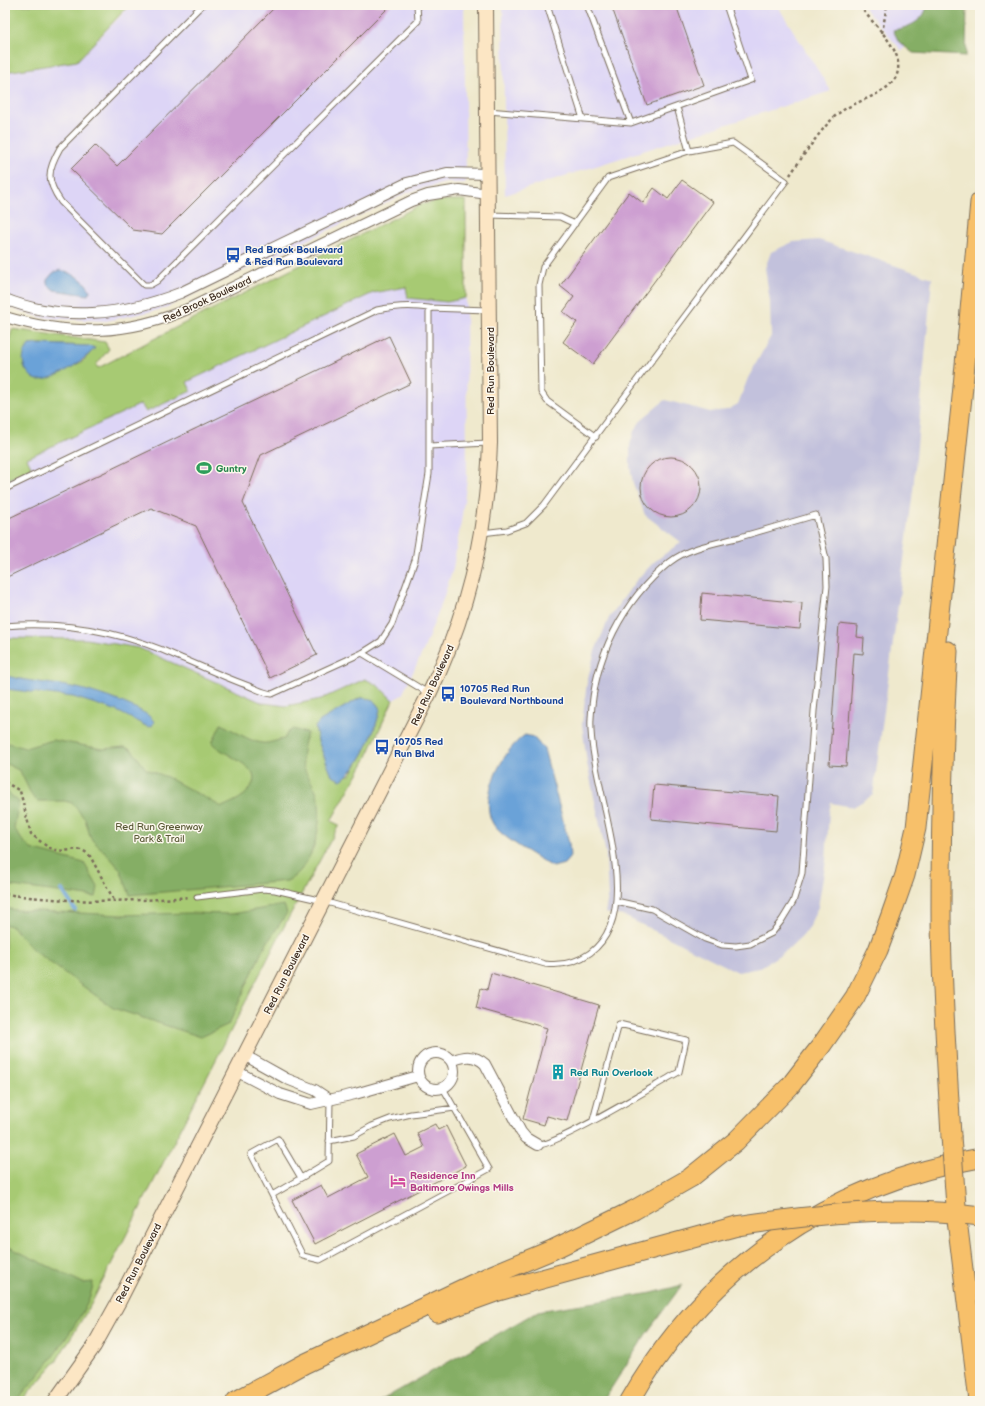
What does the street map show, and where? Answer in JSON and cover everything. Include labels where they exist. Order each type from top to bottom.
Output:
[{"type":"highway","points":[[236,1401],[277,1378],[492,1275],[552,1250],[634,1210],[690,1178],[736,1141],[790,1086],[821,1046],[855,997],[878,950],[891,915],[905,875],[916,828],[962,398],[980,202]]},
{"type":"highway","points":[[962,398],[945,702],[942,827],[943,990],[957,1220],[979,1401]]},
{"type":"highway","points":[[630,1401],[656,1359],[697,1308],[741,1266],[789,1231],[836,1204],[895,1179],[980,1158]]},
{"type":"highway","points":[[342,1347],[498,1291],[737,1226],[846,1213],[908,1212],[980,1216]]},
{"type":"main road","name":"Red Run Boulevard","points":[[55,1401],[94,1346],[108,1322],[429,694],[449,650],[470,590],[482,533],[487,498],[490,443],[486,5]]},
{"type":"street","name":"Red Brook Boulevard","points":[[5,299],[45,310],[67,312],[104,312],[143,306],[180,293],[407,183],[447,173],[488,174]]},
{"type":"street","name":"Red Brook Boulevard","points":[[5,317],[40,327],[86,331],[106,331],[147,324],[167,318],[190,308],[411,201],[428,195],[459,190],[488,194]]},
{"type":"street","points":[[431,1053],[442,1054],[451,1061],[454,1071],[454,1076],[451,1081],[443,1088],[436,1089],[425,1086],[418,1076],[419,1064],[431,1053]]},
{"type":"street","points":[[244,1055],[287,1078],[315,1090],[330,1100]]},
{"type":"street","points":[[451,1061],[470,1056],[477,1058],[486,1064],[521,1132],[526,1138],[538,1145]]},
{"type":"street","points":[[236,1071],[293,1099],[311,1104],[381,1088],[418,1076]]},
{"type":"lane","points":[[202,5],[60,148],[50,170],[49,180],[53,191],[61,202],[144,285],[150,285],[157,280],[418,21],[418,5]]},
{"type":"lane","points":[[547,5],[583,119]]},
{"type":"lane","points":[[587,5],[630,123]]},
{"type":"lane","points":[[487,111],[630,123],[751,80],[726,5]]},
{"type":"lane","points":[[677,107],[689,151]]},
{"type":"lane","points":[[482,533],[506,530],[526,523],[544,505],[596,437],[786,181],[734,143],[689,151],[608,178],[543,267],[539,285],[541,392],[547,401],[596,437]]},
{"type":"lane","points":[[489,215],[560,217],[575,224]]},
{"type":"lane","points":[[5,489],[377,310],[394,306],[411,305],[429,308],[489,311]]},
{"type":"lane","points":[[5,626],[27,624],[110,633],[179,657],[225,678],[264,693],[272,694],[362,653],[381,641],[392,624],[403,597],[415,560],[422,526],[429,474],[429,308]]},
{"type":"lane","points":[[429,446],[490,443]]},
{"type":"lane","points":[[197,897],[275,890],[323,901],[532,961],[559,965],[571,963],[582,958],[602,942],[611,926],[616,901],[616,868],[592,749],[591,719],[594,692],[602,659],[606,645],[618,622],[638,594],[654,576],[671,561],[692,550],[816,515],[826,559],[827,586],[814,711],[802,873],[793,902],[772,933],[750,944],[736,946],[722,945],[705,939],[652,909],[616,901]]},
{"type":"lane","points":[[362,653],[429,694]]},
{"type":"lane","points":[[538,1145],[548,1144],[593,1120],[679,1072],[686,1040],[619,1024],[593,1120]]},
{"type":"lane","points":[[301,1178],[278,1140],[251,1154],[303,1256],[320,1260],[489,1169],[443,1088]]},
{"type":"lane","points":[[272,1195],[328,1161],[330,1100]]},
{"type":"lane","points":[[329,1141],[354,1136],[372,1126],[390,1119],[411,1114],[455,1108]]},
{"type":"path","points":[[786,181],[818,137],[839,113],[885,88],[895,79],[898,69],[897,57],[882,33],[859,5]]},
{"type":"path","points":[[882,33],[887,5]]},
{"type":"path","points":[[5,782],[20,791],[31,834],[56,850],[78,848],[85,851],[90,856],[116,902]]},
{"type":"path","points":[[5,894],[56,900],[116,902],[197,897]]},
{"type":"shaded area","points":[[131,5],[464,5],[466,183],[446,183],[409,192],[163,309],[106,321],[43,318],[5,306],[5,72],[77,61]]},
{"type":"shaded area","points":[[503,5],[777,5],[831,91],[505,195]]},
{"type":"shaded area","points":[[862,5],[935,5],[935,7],[902,51]]},
{"type":"shaded area","points":[[819,240],[932,278],[913,491],[873,795],[853,807],[831,803],[829,812],[826,860],[818,907],[807,931],[787,950],[759,968],[738,972],[624,916],[605,913],[608,897],[606,854],[587,763],[582,724],[587,682],[595,651],[609,618],[635,582],[654,562],[681,542],[645,515],[633,483],[630,466],[630,445],[634,431],[642,419],[665,400],[710,412],[727,410],[738,404],[748,378],[771,336],[770,301],[765,268],[771,252],[793,242]]},
{"type":"shaded area","points":[[406,287],[447,302],[466,298],[467,479],[453,568],[424,649],[402,695],[393,700],[377,685],[365,679],[321,699],[286,706],[263,703],[18,640],[5,638],[5,481],[32,468],[27,458],[141,404],[145,412],[191,391],[186,382],[373,293]]},
{"type":"green space","points":[[5,5],[129,5],[77,61],[5,72]]},
{"type":"green space","points":[[927,5],[967,5],[966,56],[913,53],[899,42],[893,30],[904,28],[915,23],[926,11]]},
{"type":"green space","points":[[445,200],[466,200],[466,298],[447,302],[408,298],[406,287],[373,293],[187,382],[191,391],[146,412],[141,404],[27,458],[32,468],[5,481],[5,358],[12,329],[105,342],[109,349],[96,365],[98,368],[422,204]],"holes":[[[29,345],[89,346],[95,348],[83,361],[54,376]]]},
{"type":"green space","name":"Red Run Greenway Park & Trail","points":[[5,638],[86,639],[139,648],[263,703],[286,706],[321,699],[365,679],[377,685],[393,700],[365,761],[331,821],[339,825],[290,915],[89,1308],[57,1360],[22,1401],[5,1401]],"holes":[[[360,698],[376,703],[380,709],[372,735],[360,760],[350,775],[332,776],[318,741],[320,721]]]},
{"type":"green space","points":[[221,724],[246,738],[262,743],[284,739],[287,733],[293,729],[307,733],[302,756],[306,772],[317,794],[319,805],[318,830],[315,843],[304,866],[296,875],[287,881],[130,895],[120,869],[91,839],[85,819],[72,803],[65,801],[37,801],[32,796],[20,771],[5,763],[5,742],[25,748],[53,740],[103,749],[125,747],[132,750],[146,769],[167,777],[222,807],[244,795],[253,783],[254,777],[246,766],[212,743]]},
{"type":"green space","points":[[5,790],[19,802],[14,828],[22,840],[31,849],[84,863],[98,887],[96,897],[5,885]]},
{"type":"green space","points":[[284,905],[287,913],[263,949],[229,1024],[201,1037],[113,1008],[33,950],[13,927],[5,924],[5,908],[16,910],[121,915],[189,913],[232,914]]},
{"type":"green space","points":[[5,1245],[83,1283],[93,1282],[91,1294],[74,1326],[37,1377],[17,1401],[5,1401]]},
{"type":"green space","points":[[682,1285],[646,1334],[603,1401],[380,1401],[538,1311],[652,1293]]},
{"type":"water","points":[[60,270],[82,280],[90,291],[88,295],[54,290],[47,284],[47,280],[53,273]]},
{"type":"water","points":[[29,345],[89,346],[95,348],[69,369],[53,377],[38,380],[27,372],[23,359],[24,353]]},
{"type":"water","points":[[7,676],[68,686],[94,693],[132,706],[150,717],[154,722],[152,726],[148,727],[115,710],[73,697],[5,689],[5,677]]},
{"type":"water","points":[[360,698],[367,698],[376,703],[380,709],[378,718],[371,738],[361,758],[355,767],[341,780],[332,776],[318,741],[315,727],[320,721]]},
{"type":"water","points":[[525,735],[533,737],[544,749],[569,843],[570,857],[564,864],[553,867],[524,849],[497,829],[491,819],[488,806],[494,779],[500,765],[516,742]]},
{"type":"building","points":[[277,5],[391,5],[162,234],[133,230],[71,169],[95,145],[117,166]]},
{"type":"building","points":[[611,5],[676,5],[704,85],[647,105]]},
{"type":"building","points":[[682,180],[713,202],[593,364],[563,342],[577,322],[563,312],[574,297],[560,286],[629,192],[643,203],[654,188],[668,199]]},
{"type":"building","points":[[389,336],[411,383],[261,455],[243,503],[317,655],[270,678],[196,526],[151,508],[5,578],[5,520]]},
{"type":"building","points":[[671,457],[687,462],[692,466],[696,471],[701,487],[696,503],[692,508],[687,512],[671,517],[655,512],[650,508],[646,503],[641,487],[646,471],[650,466],[655,462]]},
{"type":"building","points":[[702,593],[802,603],[800,629],[700,620]]},
{"type":"building","points":[[839,624],[858,626],[857,637],[864,638],[863,654],[854,653],[846,766],[829,765]]},
{"type":"building","points":[[654,785],[779,796],[776,831],[651,819]]},
{"type":"building","name":"Red Run Overlook","points":[[491,973],[599,1005],[567,1121],[547,1116],[544,1125],[523,1119],[547,1028],[476,1008],[481,988],[487,990]]},
{"type":"building","name":"Residence Inn Baltimore Owings Mills","points":[[435,1124],[438,1130],[446,1126],[466,1166],[315,1244],[292,1200],[321,1185],[328,1198],[368,1177],[356,1154],[395,1134],[406,1156],[424,1147],[417,1133]]},
{"type":"waterway","points":[[62,890],[75,910]]},
{"type":"place","name":"Red Brook Boulevard & Red Run Boulevard","points":[[233,255]]},
{"type":"place","name":"Guntry","points":[[204,468]]},
{"type":"place","name":"10705 Red Run Boulevard Northbound","points":[[448,694]]},
{"type":"place","name":"10705 Red Run Blvd","points":[[382,747]]},
{"type":"place","name":"Red Run Overlook","points":[[558,1072]]},
{"type":"place","name":"Residence Inn Baltimore Owings Mills","points":[[398,1181]]}]
